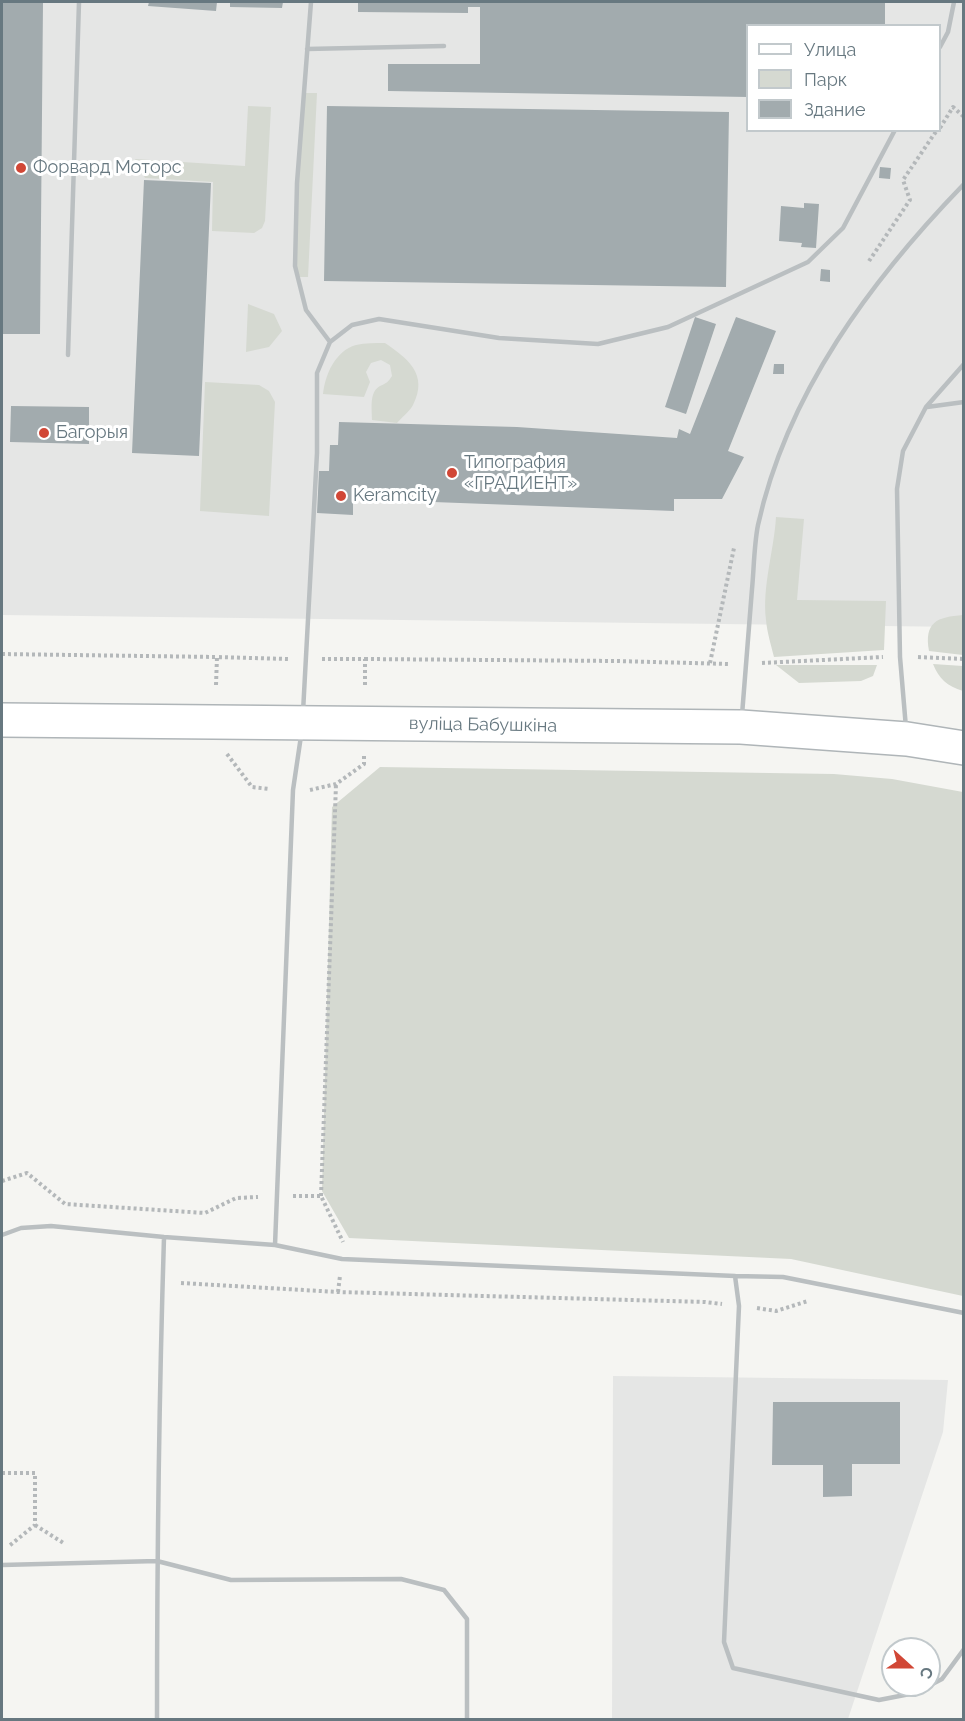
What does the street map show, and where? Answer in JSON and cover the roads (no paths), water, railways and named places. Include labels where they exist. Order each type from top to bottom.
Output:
[{"type":"street","name":"вуліца Бабушкіна","points":[[2,720],[741,727],[907,740],[963,748]]},
{"type":"lane","points":[[68,355],[79,2]]},
{"type":"lane","points":[[311,2],[297,183],[295,266],[306,310],[330,342]]},
{"type":"lane","points":[[941,44],[948,32],[954,2]]},
{"type":"lane","points":[[307,49],[444,46]]},
{"type":"lane","points":[[275,1245],[293,790],[303,723],[317,453],[317,373],[330,342],[352,325],[379,319],[499,338],[598,344],[668,327],[807,262],[843,228],[894,132]]},
{"type":"lane","points":[[741,727],[758,527],[780,449],[812,383],[852,318],[892,263],[963,184]]},
{"type":"lane","points":[[907,740],[900,657],[897,489],[903,451],[926,407],[963,364]]},
{"type":"lane","points":[[926,407],[963,402]]},
{"type":"lane","points":[[2,1235],[21,1228],[51,1226],[275,1245],[342,1259],[735,1276],[783,1276],[963,1313]]},
{"type":"lane","points":[[157,1719],[157,1561],[165,1237]]},
{"type":"lane","points":[[735,1276],[739,1306],[724,1642],[733,1668],[879,1700],[915,1693],[942,1679],[963,1649]]},
{"type":"lane","points":[[2,1565],[157,1561],[231,1580],[401,1579],[444,1590],[467,1619],[467,1719]]},
{"type":"place","name":"Форвард Моторс","points":[[21,168]]},
{"type":"place","name":"Багорыя","points":[[44,433]]},
{"type":"place","name":"Типография «ГРАДИЕНТ»","points":[[452,473]]},
{"type":"place","name":"Keramcity","points":[[341,496]]}]
